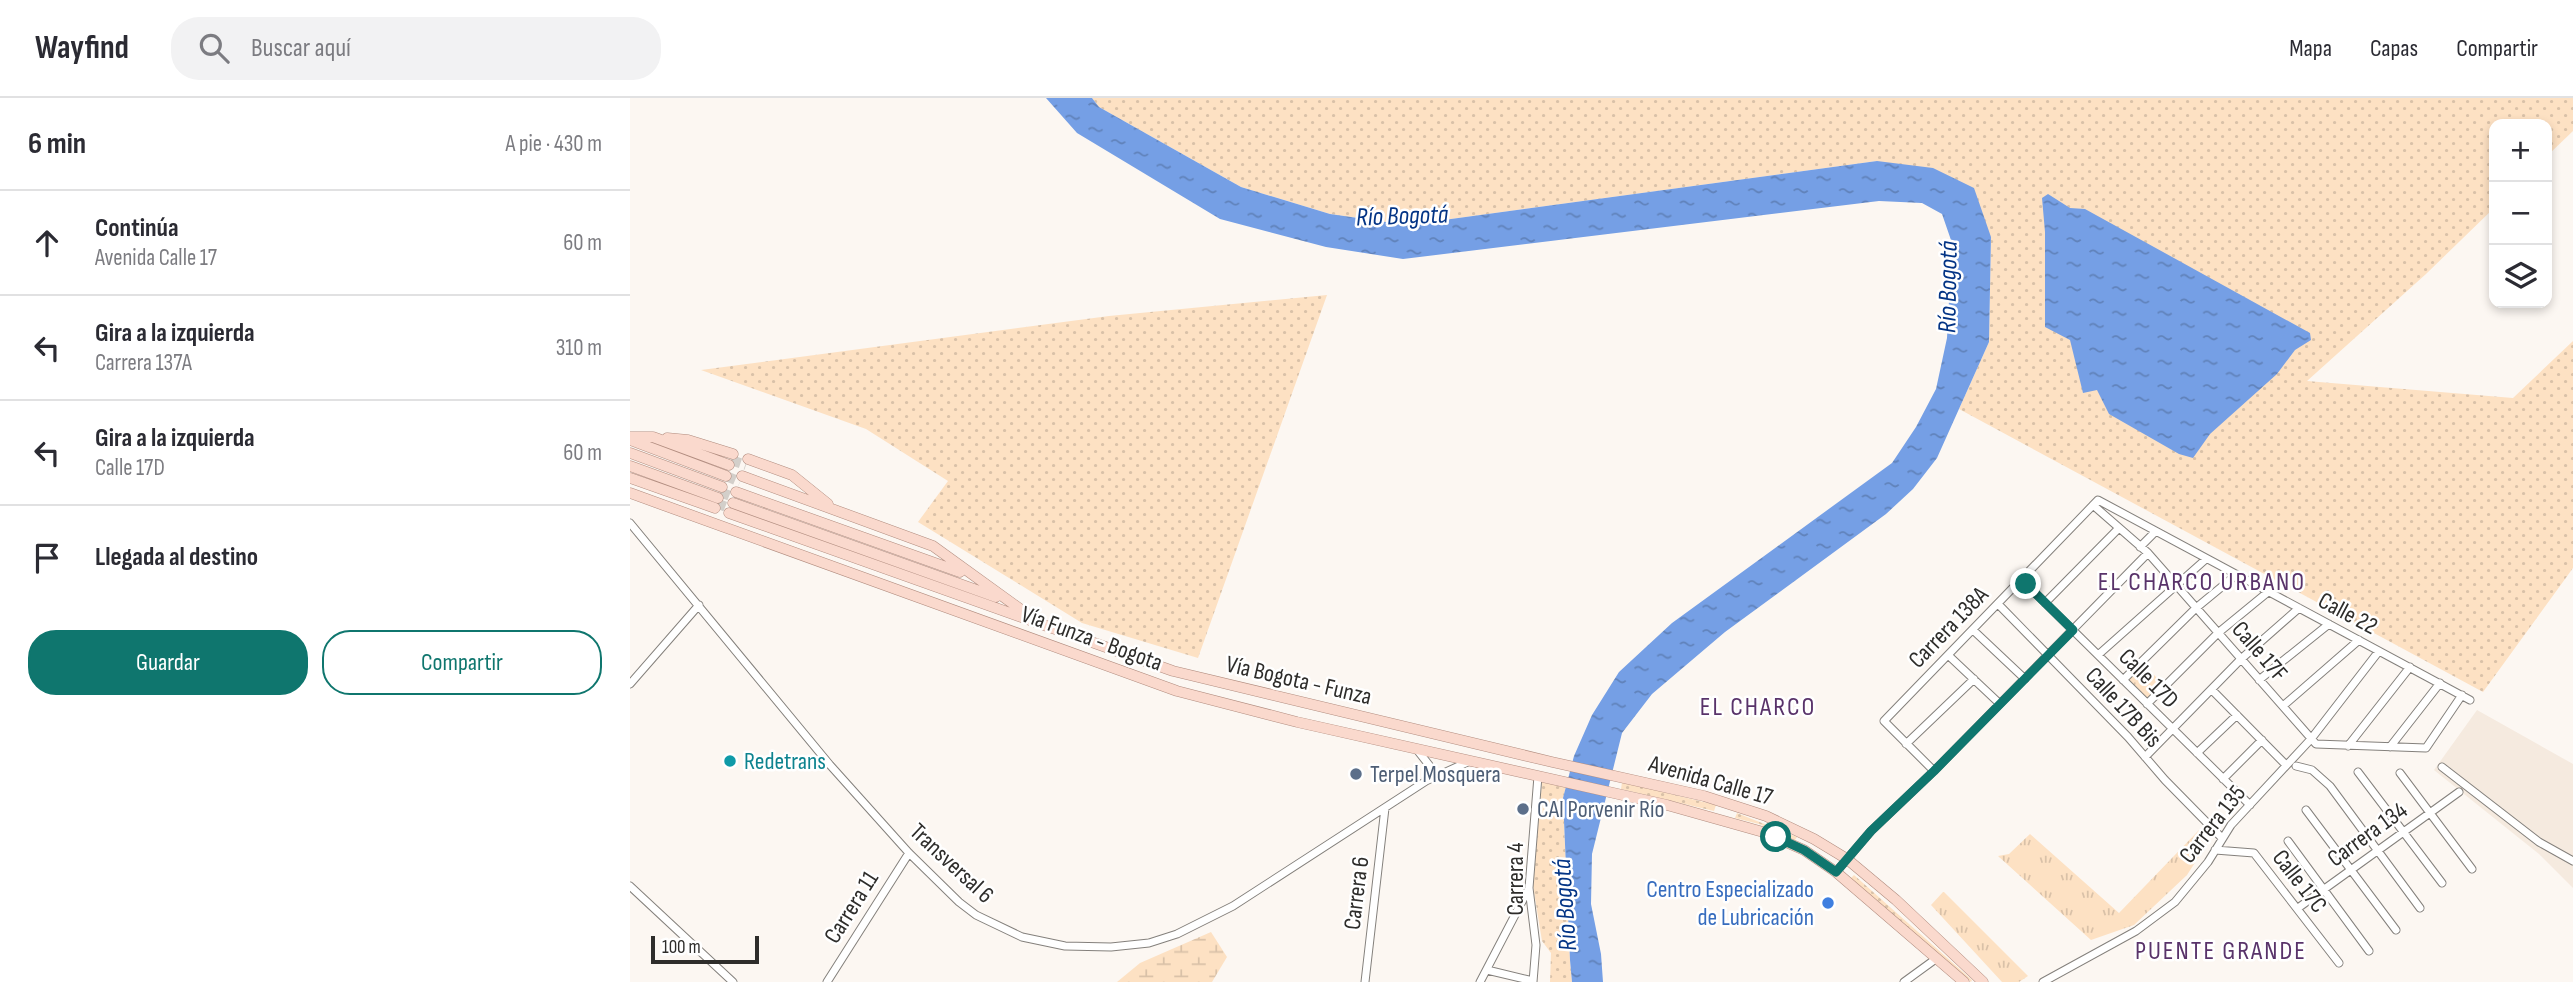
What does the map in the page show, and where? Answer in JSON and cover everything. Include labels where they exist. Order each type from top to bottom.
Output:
[{"type":"main road","points":[[653,436],[724,481]]},
{"type":"main road","points":[[631,438],[671,438],[724,481]]},
{"type":"main road","points":[[631,438],[724,481]]},
{"type":"main road","points":[[630,447],[724,481]]},
{"type":"main road","points":[[630,453],[724,481]]},
{"type":"main road","points":[[630,459],[724,481]]},
{"type":"main road","points":[[630,466],[724,481]]},
{"type":"main road","points":[[630,472],[724,481]]},
{"type":"main road","name":"Vía Bogota - Funza","points":[[738,487],[792,475],[834,509]]},
{"type":"main road","points":[[630,478],[724,481]]},
{"type":"main road","name":"Vía Bogota - Funza","points":[[738,487],[834,509],[922,541],[1041,623]]},
{"type":"main road","name":"Vía Bogota - Funza","points":[[738,487],[941,553]]},
{"type":"main road","name":"Vía Bogota - Funza","points":[[738,487],[955,564]]},
{"type":"main road","name":"Vía Bogota - Funza","points":[[738,487],[973,577]]},
{"type":"main road","name":"Vía Bogota - Funza","points":[[738,487],[988,588]]},
{"type":"main road","name":"Vía Bogota - Funza","points":[[738,487],[1009,602]]},
{"type":"main road","name":"Vía Bogota - Funza","points":[[738,487],[1029,616]]},
{"type":"main road","name":"Vía Bogota - Funza","points":[[738,487],[1026,620],[1173,671],[1622,777]]},
{"type":"main road","name":"Vía Funza - Bogota","points":[[630,493],[1177,691],[1552,779]]},
{"type":"main road","points":[[1226,704],[1231,686]]},
{"type":"main road","name":"Avenida Calle 17","points":[[1622,777],[1732,804],[1803,833],[1847,859],[1896,900],[1983,982]]},
{"type":"main road","name":"Avenida Calle 17","points":[[1552,779],[1727,820],[1790,843],[1836,872],[1964,982]]},
{"type":"main road","points":[[1727,820],[1732,804]]},
{"type":"street","name":"Calle 17F","points":[[2096,503],[2148,553],[2311,738]]},
{"type":"street","name":"Calle 22","points":[[2096,503],[2466,698],[2429,747],[2390,747]]},
{"type":"street","name":"Carrera 138A","points":[[1906,744],[1884,721],[2096,503]]},
{"type":"street","name":"Transversal 6","points":[[630,523],[822,754],[909,853],[976,915],[1003,930],[1034,940],[1065,946],[1122,947],[1160,939],[1217,916],[1426,780],[1471,761]]},
{"type":"street","points":[[2045,603],[2119,528]]},
{"type":"street","points":[[2140,547],[2155,532]]},
{"type":"street","points":[[1836,872],[1871,831],[1934,771],[2148,553]]},
{"type":"street","points":[[2098,655],[2206,559]]},
{"type":"street","points":[[2123,680],[2196,608],[2236,575]]},
{"type":"street","name":"Calle 17D","points":[[2021,579],[2250,805]]},
{"type":"street","points":[[2147,704],[2218,633],[2268,592]]},
{"type":"street","name":"Calle 17B Bis","points":[[1998,604],[2221,837]]},
{"type":"street","points":[[630,684],[699,605]]},
{"type":"street","points":[[2146,757],[2241,659],[2299,608]]},
{"type":"street","points":[[2259,680],[2329,624]]},
{"type":"street","points":[[1973,630],[2025,679]]},
{"type":"street","points":[[2283,706],[2359,640]]},
{"type":"street","name":"Carrera 135","points":[[2043,982],[2128,936],[2162,913],[2188,888],[2221,837],[2311,738],[2379,651]]},
{"type":"street","points":[[1948,654],[2000,704]]},
{"type":"street","points":[[2348,746],[2410,667]]},
{"type":"street","points":[[1934,771],[1906,744],[1974,679]]},
{"type":"street","points":[[2311,738],[2315,744],[2390,747],[2440,683]]},
{"type":"street","points":[[2212,690],[2286,765]]},
{"type":"street","points":[[2197,753],[2237,715]]},
{"type":"street","points":[[2223,779],[2262,740]]},
{"type":"street","points":[[1414,748],[1427,760],[1429,770],[1426,780]]},
{"type":"street","points":[[2296,766],[2320,775],[2420,908]]},
{"type":"street","points":[[2442,767],[2539,842],[2573,861]]},
{"type":"street","points":[[2358,772],[2442,883]]},
{"type":"street","points":[[2400,773],[2472,869]]},
{"type":"street","name":"Carrera 4","points":[[1533,982],[1536,945],[1529,888],[1538,776]]},
{"type":"street","name":"Carrera 134","points":[[2298,908],[2459,792]]},
{"type":"street","name":"Carrera 6","points":[[1365,982],[1385,808]]},
{"type":"street","points":[[2306,810],[2396,930]]},
{"type":"street","points":[[2288,841],[2369,951]]},
{"type":"street","name":"Calle 17C","points":[[2215,850],[2253,853],[2339,963]]},
{"type":"street","name":"Carrera 11","points":[[827,982],[909,853]]},
{"type":"street","points":[[630,887],[733,982]]},
{"type":"street","points":[[1480,982],[1529,888]]},
{"type":"street","points":[[1903,982],[1937,958]]},
{"type":"street","points":[[1487,970],[1533,982]]},
{"type":"shaded area","points":[[2477,710],[2573,764],[2573,888],[2539,854],[2434,770]]},
{"type":"green space","points":[[1092,98],[2573,98],[2573,131],[2552,151],[2552,119],[2489,119],[2489,213],[2426,274],[2307,381],[2513,398],[2573,341],[2573,568],[2483,692],[1959,409],[1989,342],[1991,237],[1877,161],[1407,225],[1330,214],[1241,187],[1099,107]]},
{"type":"green space","points":[[1327,295],[1198,658],[1082,623],[918,522],[948,481],[866,429],[701,370],[1109,316]]},
{"type":"green space","points":[[2143,664],[2163,684],[2147,700],[2127,681]]},
{"type":"green space","points":[[1542,782],[1566,787],[1563,798],[1572,982],[1550,982],[1551,953],[1542,941],[1533,886]]},
{"type":"green space","points":[[1622,782],[1716,805],[1714,811],[1621,789]]},
{"type":"green space","points":[[1737,813],[1797,837],[1795,840],[1759,824],[1735,818]]},
{"type":"green space","points":[[2199,830],[2209,841],[2187,875],[2134,925],[2091,940],[1998,856],[2009,854],[2030,834],[2119,913]]},
{"type":"green space","points":[[1854,875],[1972,980],[1971,982],[1850,879]]},
{"type":"green space","points":[[1943,892],[2028,976],[2019,982],[2002,982],[1931,905]]},
{"type":"green space","points":[[1211,932],[1227,957],[1212,982],[1117,982],[1140,963]]},
{"type":"water","points":[[1046,98],[1092,98],[1099,107],[1241,187],[1330,214],[1407,225],[1877,161],[1933,168],[1974,188],[1991,237],[1989,342],[1937,458],[1913,489],[1886,514],[1725,632],[1652,694],[1622,733],[1592,854],[1591,904],[1601,954],[1603,982],[1572,982],[1563,798],[1574,756],[1592,715],[1619,672],[1672,623],[1892,463],[1916,427],[1936,389],[1947,338],[1952,243],[1942,214],[1922,203],[1879,201],[1403,259],[1326,247],[1220,219],[1077,133]]},
{"type":"water","points":[[2048,194],[2070,208],[2085,209],[2310,333],[2311,340],[2295,350],[2277,374],[2210,434],[2193,458],[2179,454],[2109,414],[2097,390],[2083,393],[2070,340],[2045,327],[2045,232],[2042,198]]},
{"type":"tunnel","points":[[731,460],[746,465]]},
{"type":"tunnel","points":[[726,476],[740,482]]},
{"type":"tunnel","points":[[720,492],[735,498]]},
{"type":"tunnel","points":[[716,503],[731,509]]},
{"type":"place","name":"Redetrans","points":[[730,761]]},
{"type":"place","name":"Terpel Mosquera","points":[[1356,774]]},
{"type":"place","name":"CAI Porvenir Río","points":[[1523,809]]},
{"type":"place","name":"Centro Especializado de Lubricación","points":[[1828,903]]},
{"type":"district","name":"EL CHARCO URBANO","points":[[2202,581]]},
{"type":"district","name":"EL CHARCO","points":[[1758,706]]},
{"type":"district","name":"PUENTE GRANDE","points":[[2221,950]]},
{"type":"route","points":[[1776,837],[1818,858],[1836,872],[1871,831],[2073,630],[2026,584]]},
{"type":"water label","name":"Río Bogotá","points":[[1402,215]]},
{"type":"water label","name":"Río Bogotá","points":[[1947,287]]},
{"type":"water label","name":"Río Bogotá","points":[[1564,905]]}]
